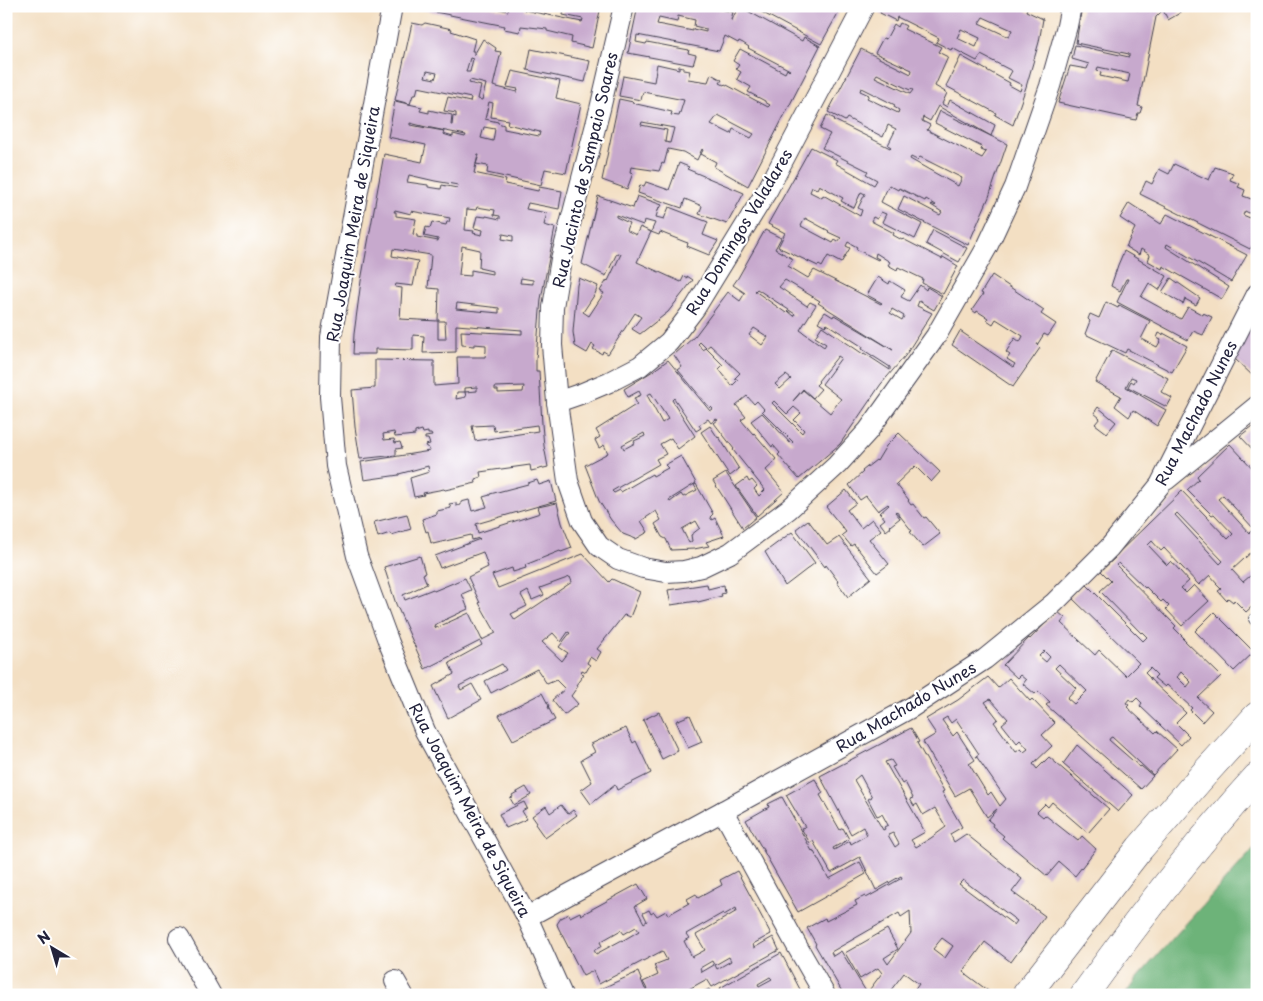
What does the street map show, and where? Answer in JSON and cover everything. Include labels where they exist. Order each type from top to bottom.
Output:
[{"type":"main road","points":[[1026,995],[1140,848],[1257,716]]},
{"type":"main road","points":[[1084,995],[1138,920],[1225,812],[1257,777]]},
{"type":"street","name":"Rua Joaquim Meira de Siqueira","points":[[392,6],[332,337],[330,397],[336,466],[357,556],[389,643],[426,731],[527,917],[562,995]]},
{"type":"street","name":"Rua Jacinto de Sampaio Soares","points":[[624,6],[600,110],[561,259],[553,307],[552,345],[557,402],[568,481],[582,521],[599,546],[618,559],[643,568],[666,572],[684,571],[701,567],[730,553],[789,509],[837,465],[868,431],[936,336],[987,247],[1015,187],[1050,86],[1071,6]]},
{"type":"street","name":"Rua Domingos Valadares","points":[[557,402],[582,394],[640,366],[670,342],[695,308],[768,189],[864,6]]},
{"type":"street","name":"Rua Machado Nunes","points":[[527,917],[912,707],[985,659],[1054,602],[1109,548],[1160,485],[1257,294]]},
{"type":"street","points":[[1160,485],[1257,406]]},
{"type":"street","points":[[723,811],[825,995]]},
{"type":"street","points":[[179,938],[211,995]]},
{"type":"green space","points":[[1257,845],[1257,995],[1125,995],[1137,978]]},
{"type":"building","points":[[416,6],[485,6],[508,11],[509,6],[525,6],[524,10],[582,22],[583,19],[563,15],[564,10],[551,6],[601,6],[592,48],[571,43],[572,37],[547,31],[547,29],[521,26],[520,32],[504,29],[505,26],[415,8]]},
{"type":"building","points":[[638,6],[706,6],[733,12],[731,20],[738,7],[802,41],[804,37],[820,46],[748,186],[714,167],[716,162],[701,154],[702,149],[697,160],[683,152],[668,149],[664,164],[662,163],[659,171],[631,167],[630,172],[633,173],[627,189],[602,180],[619,99],[672,112],[671,115],[679,116],[684,100],[643,92],[641,100],[619,96],[623,76],[654,82],[657,64],[679,69],[679,66],[683,67],[683,70],[690,71],[688,79],[708,82],[711,74],[722,80],[720,83],[768,107],[770,105],[765,101],[748,92],[751,87],[737,79],[741,72],[736,69],[739,65],[733,61],[740,49],[785,73],[787,69],[790,70],[748,48],[743,43],[739,41],[738,43],[725,36],[719,51],[637,35],[636,42],[646,44],[647,42],[689,50],[688,53],[696,55],[693,65],[628,53]],"holes":[[[678,16],[695,20],[694,26],[706,29],[706,32],[657,24],[659,18],[677,22]],[[718,115],[754,134],[751,138],[733,129],[731,134],[711,124]],[[642,122],[674,128],[670,143],[665,142],[667,130],[641,125]]]},
{"type":"building","points":[[747,6],[842,6],[821,44]]},
{"type":"building","points":[[883,6],[954,6],[960,9],[961,6],[1028,6],[1026,11],[1043,19],[1039,42],[1013,125],[995,115],[996,113],[946,86],[961,56],[1010,83],[1009,85],[1020,91],[1022,85],[1008,78],[1012,71],[981,55],[977,61],[952,48],[951,50],[936,42],[939,38],[897,17],[896,21],[880,13]],"holes":[[[983,17],[1012,30],[1009,37],[979,23]],[[961,29],[980,38],[976,47],[957,38]]]},
{"type":"building","points":[[1082,6],[1124,6],[1138,10],[1139,8],[1136,6],[1177,6],[1180,13],[1168,20],[1163,10],[1156,17],[1138,106],[1142,107],[1136,120],[1058,103],[1070,66],[1087,69],[1089,64],[1072,59],[1075,45],[1129,57],[1129,54],[1076,43]],"holes":[[[1098,67],[1130,74],[1128,82],[1100,76],[1101,72],[1097,71]]]},
{"type":"building","points":[[412,23],[422,25],[425,23],[452,29],[451,31],[475,39],[472,51],[474,51],[474,55],[483,39],[496,48],[495,51],[501,52],[493,86],[517,92],[518,89],[507,87],[512,71],[560,81],[556,98],[581,104],[566,173],[545,169],[541,185],[487,173],[488,166],[476,164],[474,173],[506,180],[505,184],[538,191],[539,187],[562,191],[559,209],[528,203],[526,209],[547,213],[544,225],[555,228],[541,299],[536,359],[536,371],[539,371],[544,446],[548,467],[531,471],[530,465],[480,472],[481,477],[475,479],[476,483],[423,493],[424,495],[414,497],[410,478],[429,472],[428,466],[399,475],[364,480],[361,462],[430,451],[425,445],[430,444],[425,437],[432,436],[431,434],[428,434],[428,432],[423,433],[422,430],[415,432],[415,435],[395,437],[394,432],[383,434],[384,440],[394,439],[395,443],[400,442],[402,448],[396,449],[396,455],[360,459],[352,390],[375,388],[375,360],[434,361],[434,386],[458,384],[457,357],[485,357],[486,351],[486,345],[462,345],[461,331],[522,334],[522,330],[456,325],[456,352],[423,353],[424,336],[413,335],[413,350],[375,349],[375,354],[353,354],[361,281],[384,154],[422,162],[426,145],[388,137],[395,101],[422,107],[420,111],[429,113],[429,110],[452,115],[452,125],[453,116],[456,117],[456,113],[444,111],[448,97],[470,102],[471,98],[418,87],[416,95],[413,95],[410,104],[395,100]],"holes":[[[470,58],[473,59],[470,72],[466,72]],[[427,71],[437,73],[435,79],[425,77]],[[470,80],[486,84],[482,100],[478,99],[481,86],[469,83]],[[489,102],[493,103],[491,117],[508,120],[507,124],[540,132],[539,136],[504,129],[504,125],[485,119]],[[410,123],[466,135],[465,137],[453,134],[453,137],[443,134],[444,131],[410,125]],[[484,127],[495,129],[493,141],[481,138]],[[409,175],[458,185],[457,188],[442,185],[441,189],[428,187],[428,185],[407,182]],[[477,207],[495,210],[494,215],[500,216],[500,219],[477,216],[474,228],[483,230],[482,235],[473,233],[474,231],[465,230],[467,209],[476,210]],[[395,210],[411,214],[411,211],[450,218],[446,225],[432,222],[430,228],[426,227],[424,236],[438,239],[438,241],[417,237],[417,235],[413,234],[416,219],[396,216],[396,212],[394,212]],[[503,234],[513,236],[513,241],[502,239]],[[462,246],[480,250],[479,268],[492,271],[492,274],[471,270],[471,276],[459,275]],[[393,249],[431,255],[428,288],[439,289],[438,321],[400,319],[402,288],[395,287],[396,284],[413,286],[418,261],[392,256]],[[521,278],[533,280],[533,284],[520,283]],[[457,303],[499,308],[499,313],[456,309]],[[438,321],[445,321],[446,339],[438,339]],[[524,386],[523,392],[498,393],[498,390],[495,390],[495,387]],[[477,387],[477,391],[465,392],[465,388]],[[457,392],[465,392],[466,397],[456,399]],[[493,425],[494,431],[537,425],[538,431],[475,441],[472,426]]]},
{"type":"building","points":[[900,23],[906,26],[904,29],[941,47],[938,52],[948,57],[935,86],[947,93],[942,104],[947,107],[950,100],[995,125],[991,136],[938,106],[930,121],[923,117],[922,121],[930,125],[927,130],[982,158],[986,152],[981,150],[982,147],[935,123],[940,111],[1007,144],[989,197],[968,245],[898,209],[904,196],[940,215],[942,212],[931,205],[936,205],[926,199],[925,201],[889,185],[881,202],[922,224],[915,239],[882,222],[886,214],[881,212],[877,219],[873,217],[871,221],[894,233],[893,235],[902,240],[942,259],[943,257],[958,266],[943,294],[922,283],[923,279],[898,267],[897,270],[888,265],[890,262],[876,253],[875,257],[878,260],[856,249],[857,247],[848,242],[846,246],[850,248],[841,263],[828,256],[822,267],[818,266],[778,247],[785,233],[768,224],[811,147],[837,160],[835,163],[874,185],[877,180],[866,174],[868,171],[822,148],[830,134],[820,129],[827,115],[891,147],[888,145],[896,129],[888,125],[883,137],[847,118],[845,121],[828,112],[861,49],[911,74],[912,70],[875,53],[883,38],[886,39],[894,24],[898,27]],"holes":[[[877,74],[913,90],[910,94],[875,77]],[[861,88],[895,105],[894,107],[899,110],[898,113],[867,98],[869,95],[860,91]],[[911,157],[917,160],[920,157],[962,178],[958,186],[910,159]],[[819,185],[843,198],[841,201],[854,208],[861,192],[865,194],[858,208],[862,210],[860,216],[823,195],[822,198],[810,192],[812,187],[817,189]],[[805,218],[841,238],[838,242],[835,240],[833,243],[801,226]]]},
{"type":"building","points":[[531,49],[590,61],[585,82],[527,70]]},
{"type":"building","points":[[679,163],[689,167],[687,169],[744,193],[727,224],[699,214],[702,206],[685,199],[682,208],[638,193],[640,185],[644,186],[646,182],[669,190]]},
{"type":"building","points":[[1174,164],[1209,180],[1215,167],[1233,173],[1230,180],[1240,184],[1238,187],[1245,190],[1243,196],[1257,201],[1257,217],[1245,211],[1243,215],[1257,221],[1257,238],[1250,249],[1140,194],[1146,181],[1152,184],[1159,169],[1169,174]]},
{"type":"building","points":[[598,196],[633,208],[637,196],[662,205],[659,207],[656,217],[664,219],[669,207],[708,222],[703,235],[718,241],[709,255],[687,246],[688,243],[660,232],[659,235],[651,232],[637,262],[681,282],[684,276],[693,280],[668,312],[640,334],[632,329],[641,317],[635,313],[608,354],[603,351],[602,354],[593,349],[595,346],[592,344],[587,353],[575,346],[573,332],[579,278],[598,286],[583,312],[589,316],[604,293],[600,291],[608,281],[621,254],[617,253],[606,276],[582,264]],"holes":[[[616,215],[643,225],[644,220],[655,223],[651,232],[640,227],[636,235],[626,230],[629,223],[616,217]]]},
{"type":"building","points":[[1129,203],[1161,224],[1167,214],[1247,255],[1231,282],[1167,244],[1166,247],[1229,287],[1222,299],[1163,266],[1162,269],[1148,261],[1150,255],[1141,249],[1139,255],[1126,247],[1135,228],[1120,218]]},
{"type":"building","points":[[765,230],[781,238],[775,249],[793,259],[788,266],[808,278],[814,270],[881,304],[867,295],[878,277],[889,284],[890,281],[905,290],[901,297],[909,301],[920,285],[926,290],[927,287],[942,296],[934,310],[919,301],[917,306],[932,313],[905,356],[881,384],[840,444],[799,479],[778,455],[780,453],[773,445],[772,447],[751,421],[762,413],[791,444],[793,442],[762,411],[764,409],[757,401],[754,404],[747,396],[736,405],[746,417],[741,420],[776,459],[766,470],[784,492],[757,516],[736,486],[747,478],[749,482],[752,480],[757,486],[754,489],[759,496],[765,490],[714,423],[718,420],[716,419],[711,423],[708,419],[699,425],[701,428],[696,431],[674,398],[672,400],[695,436],[678,449],[671,438],[660,444],[666,454],[656,459],[659,464],[612,491],[614,493],[620,490],[621,492],[652,474],[653,476],[668,468],[665,465],[681,456],[696,483],[669,500],[670,502],[681,494],[683,497],[697,490],[694,485],[696,484],[713,514],[710,517],[712,520],[715,518],[724,536],[706,542],[709,546],[671,550],[666,539],[662,537],[655,524],[661,520],[656,511],[641,521],[648,532],[636,539],[623,534],[599,501],[585,465],[608,453],[604,445],[599,448],[595,440],[600,437],[596,430],[637,404],[634,398],[641,395],[639,391],[628,397],[624,389],[668,360],[710,411],[713,409],[710,408],[678,370],[682,367],[674,355],[695,336],[728,292],[740,301],[745,293],[733,285]],"holes":[[[785,280],[893,350],[834,315],[833,317],[825,312],[818,322],[825,326],[827,324],[863,347],[862,349],[890,367],[890,370],[822,326],[815,337],[826,344],[824,347],[800,330],[816,305],[810,302],[807,306],[779,287]],[[757,289],[795,314],[794,316],[788,311],[786,313],[755,291]],[[892,309],[904,316],[902,320],[890,313]],[[754,328],[768,337],[762,345],[749,335]],[[700,342],[706,348],[703,350],[698,344]],[[710,345],[740,373],[735,378],[738,380],[732,386],[719,369],[723,365],[706,348]],[[838,356],[841,358],[822,384],[841,399],[830,413],[803,390],[793,401],[803,389],[813,398],[821,389],[816,385]],[[786,375],[791,379],[780,389],[775,384]],[[651,393],[668,419],[662,423],[647,395]],[[774,401],[787,414],[794,407],[801,413],[794,420],[804,430],[802,433],[772,403]],[[644,433],[645,436],[634,441],[635,443],[624,449],[622,445]],[[696,521],[700,528],[691,535],[692,541],[689,543],[682,529]]]},
{"type":"building","points":[[933,230],[967,248],[959,262],[926,244]]},
{"type":"building","points":[[1124,251],[1167,276],[1159,290],[1149,283],[1141,297],[1181,319],[1188,307],[1203,315],[1203,313],[1212,317],[1203,335],[1193,331],[1188,340],[1117,302],[1128,279],[1126,279],[1120,291],[1111,286]]},
{"type":"building","points":[[992,275],[1044,310],[1041,314],[1056,324],[1048,336],[1044,334],[1037,345],[1040,348],[1013,387],[952,345],[960,331],[1013,367],[1015,364],[1007,359],[1010,355],[1006,352],[1015,338],[1020,342],[1023,336],[996,319],[993,324],[987,320],[988,318],[972,310],[983,294],[981,293]]},
{"type":"building","points":[[1171,278],[1200,298],[1196,305],[1185,299],[1183,304],[1162,292]]},
{"type":"building","points":[[1106,302],[1118,308],[1119,305],[1150,321],[1141,339],[1157,347],[1161,340],[1157,338],[1159,333],[1163,335],[1163,333],[1187,346],[1172,372],[1127,349],[1125,353],[1085,334],[1090,321],[1088,319],[1090,314],[1099,318]]},
{"type":"building","points":[[1251,327],[1257,332],[1257,377],[1255,378],[1234,358]]},
{"type":"building","points":[[1112,350],[1168,378],[1161,392],[1172,398],[1167,407],[1128,387],[1131,381],[1134,383],[1136,379],[1131,377],[1126,387],[1166,410],[1157,426],[1133,410],[1129,417],[1115,406],[1121,396],[1095,382]]},
{"type":"building","points":[[1098,407],[1116,422],[1107,433],[1095,424],[1100,418],[1094,413]]},
{"type":"building","points":[[1257,423],[1257,454],[1240,436]]},
{"type":"building","points":[[710,426],[739,469],[730,476],[701,432]]},
{"type":"building","points":[[899,433],[940,472],[931,482],[915,466],[896,484],[911,505],[913,504],[924,518],[926,517],[940,534],[923,547],[896,511],[900,518],[886,531],[880,523],[885,519],[880,513],[889,505],[878,511],[866,496],[860,500],[849,485],[862,471],[877,461],[886,446]]},
{"type":"building","points":[[1230,444],[1257,473],[1257,476],[1254,478],[1257,480],[1257,547],[1232,570],[1243,582],[1257,570],[1257,602],[1246,612],[1234,600],[1233,602],[1228,598],[1226,600],[1218,591],[1221,589],[1210,575],[1199,585],[1164,548],[1161,551],[1152,541],[1148,545],[1167,565],[1171,561],[1189,581],[1181,588],[1186,593],[1194,585],[1209,601],[1182,626],[1166,609],[1169,606],[1163,600],[1161,602],[1119,563],[1116,565],[1176,626],[1174,628],[1183,639],[1221,676],[1198,698],[1212,711],[1202,722],[1190,710],[1192,708],[1167,685],[1165,687],[1154,678],[1157,675],[1150,668],[1145,673],[1186,713],[1176,723],[1189,736],[1181,745],[1140,706],[1142,703],[1137,698],[1133,702],[1129,699],[1126,703],[1129,705],[1127,707],[1155,733],[1157,731],[1177,749],[1153,775],[1112,737],[1110,738],[1109,740],[1153,776],[1141,789],[1046,705],[1050,702],[1038,691],[1035,694],[1023,684],[1026,680],[1020,675],[1017,678],[1003,665],[1057,611],[1065,618],[1061,623],[1095,655],[1099,650],[1126,676],[1139,663],[1072,598],[1086,584],[1143,641],[1147,637],[1100,591],[1111,581],[1101,571],[1182,491],[1228,539],[1233,534],[1187,490],[1199,479],[1197,476]],"holes":[[[1223,495],[1254,529],[1249,533],[1218,499]],[[1177,513],[1223,561],[1220,564],[1175,515]],[[1044,651],[1050,657],[1046,662],[1039,656]],[[1059,664],[1087,691],[1074,704],[1067,698],[1076,688],[1055,668]],[[1181,672],[1191,682],[1187,687],[1177,677]]]},
{"type":"building","points":[[726,473],[756,517],[743,528],[713,481]]},
{"type":"building","points":[[537,480],[539,485],[551,481],[556,501],[476,524],[478,533],[540,513],[538,507],[557,503],[562,523],[572,548],[525,565],[526,568],[513,572],[512,568],[492,575],[498,588],[583,554],[609,582],[612,579],[640,592],[630,617],[624,615],[597,649],[601,652],[596,661],[590,657],[587,663],[590,665],[586,672],[582,670],[581,673],[584,674],[571,696],[578,704],[564,715],[552,700],[565,689],[556,680],[547,684],[537,669],[491,693],[485,681],[506,670],[502,664],[459,686],[461,690],[472,684],[481,700],[448,718],[433,686],[454,674],[449,663],[482,645],[480,641],[425,669],[396,604],[384,567],[420,556],[427,584],[403,595],[405,600],[433,589],[434,591],[465,578],[471,590],[462,594],[468,609],[434,625],[436,628],[469,613],[482,640],[496,633],[479,603],[468,577],[488,567],[483,552],[440,568],[435,556],[480,539],[472,540],[471,535],[433,544],[433,542],[431,543],[428,531],[426,532],[422,519],[437,514],[437,511],[451,508],[449,504],[456,503],[456,506],[461,505],[461,502],[469,500],[472,511],[487,507],[483,497]],"holes":[[[570,577],[572,582],[515,620],[511,614],[527,606],[521,595],[528,591],[532,600],[544,595],[540,588]],[[568,632],[570,633],[559,647],[568,653],[562,661],[542,642],[553,633],[561,642]]]},
{"type":"building","points":[[846,490],[856,503],[847,510],[861,528],[872,519],[881,530],[869,539],[889,564],[877,573],[854,544],[851,546],[842,535],[846,532],[826,507]]},
{"type":"building","points":[[407,514],[411,529],[378,537],[374,522]]},
{"type":"building","points":[[808,520],[827,545],[839,537],[871,578],[848,597],[826,565],[825,567],[796,529]]},
{"type":"building","points":[[792,532],[815,563],[785,586],[765,552]]},
{"type":"building","points":[[707,584],[708,589],[724,585],[725,593],[721,594],[722,596],[698,602],[671,605],[668,590]]},
{"type":"building","points":[[1214,612],[1254,652],[1234,671],[1195,631]]},
{"type":"building","points":[[988,677],[998,688],[1009,678],[1030,701],[1032,699],[1055,723],[1042,735],[1052,746],[1033,764],[1037,769],[1049,757],[1109,809],[1088,833],[1052,802],[1048,807],[1045,804],[1037,812],[1043,817],[1045,815],[1078,841],[1082,836],[1096,849],[1075,876],[1059,862],[1047,876],[1002,838],[1004,836],[992,826],[993,824],[988,820],[997,809],[987,817],[969,788],[955,796],[923,742],[936,734],[926,719],[958,700]],"holes":[[[990,699],[1008,719],[1002,724],[1017,743],[1020,740],[1028,749],[1024,752],[1021,749],[1016,752],[994,722],[998,719],[985,702]],[[947,717],[951,723],[956,719],[979,754],[976,756],[1006,799],[1000,806],[991,792],[988,795],[969,764],[975,760],[957,732],[953,736],[942,720]]]},
{"type":"building","points":[[542,693],[555,720],[513,740],[499,715]]},
{"type":"building","points":[[659,712],[678,751],[662,759],[643,720]]},
{"type":"building","points":[[690,715],[702,742],[688,748],[676,721]]},
{"type":"building","points":[[626,728],[633,743],[636,741],[651,773],[617,790],[615,785],[591,804],[581,790],[592,782],[581,760],[595,752],[591,744]]},
{"type":"building","points":[[911,728],[919,742],[917,743],[944,791],[942,792],[962,827],[950,834],[954,842],[966,834],[1022,879],[1012,892],[1045,916],[1011,962],[985,942],[963,972],[991,993],[990,995],[911,995],[919,984],[904,973],[887,995],[844,995],[807,928],[825,918],[826,921],[857,905],[855,901],[865,896],[866,898],[902,878],[901,876],[876,890],[860,857],[831,873],[813,841],[810,843],[801,828],[805,827],[786,795],[815,779],[823,793],[820,795],[840,830],[843,828],[849,839],[833,848],[834,850],[850,841],[851,844],[867,835],[863,827],[851,834],[820,776]],"holes":[[[891,760],[895,766],[892,767],[902,784],[905,782],[913,798],[910,799],[914,806],[917,804],[923,815],[935,808],[946,827],[916,847],[911,840],[925,832],[885,762]],[[860,775],[872,797],[868,799],[877,816],[882,814],[888,825],[884,827],[885,829],[883,830],[854,780]],[[893,833],[899,844],[895,847],[888,835]],[[963,880],[1017,921],[1014,925],[959,884]],[[910,911],[911,933],[888,964],[884,958],[898,949],[887,929],[845,953],[860,979],[878,968],[882,973],[867,993],[841,951],[833,956],[831,952],[899,913],[901,917]],[[942,938],[953,946],[945,958],[933,949]]]},
{"type":"building","points":[[1077,745],[1133,795],[1118,812],[1063,764]]},
{"type":"building","points":[[526,787],[531,795],[514,805],[510,798],[513,797],[512,795]]},
{"type":"building","points":[[782,797],[829,879],[860,862],[866,874],[798,912],[746,820],[769,807],[768,804]]},
{"type":"building","points":[[524,802],[527,808],[522,811],[527,819],[506,828],[499,814]]},
{"type":"building","points":[[561,805],[568,814],[573,810],[577,815],[545,838],[532,816],[546,806],[550,813]]},
{"type":"building","points":[[737,871],[771,934],[753,944],[754,948],[773,937],[779,950],[712,987],[707,979],[689,989],[692,995],[675,995],[674,992],[667,995],[587,995],[638,972],[645,989],[647,989],[643,982],[658,975],[654,965],[667,960],[662,951],[599,984],[593,971],[583,976],[558,927],[557,924],[561,918],[569,914],[570,917],[580,912],[581,915],[638,884],[647,899],[635,906],[644,923],[647,921],[643,913],[649,910],[651,914],[654,912],[657,916],[666,911],[668,915],[689,903],[687,899],[696,894],[698,898],[722,885],[720,880]],"holes":[[[736,908],[737,911],[696,935],[705,950],[692,957],[684,941],[689,938],[686,934],[723,913],[724,915]],[[636,927],[639,931],[596,954],[594,950],[602,946],[600,942],[621,930],[624,934]],[[729,957],[731,961],[717,969],[715,965]],[[712,961],[714,965],[702,972],[700,968]]]},
{"type":"building","points":[[781,953],[803,995],[742,995],[741,992],[737,995],[724,995],[720,988]],"holes":[[[770,977],[772,979],[759,986],[758,984]]]},
{"type":"building","points":[[709,989],[712,995],[697,995]]}]
